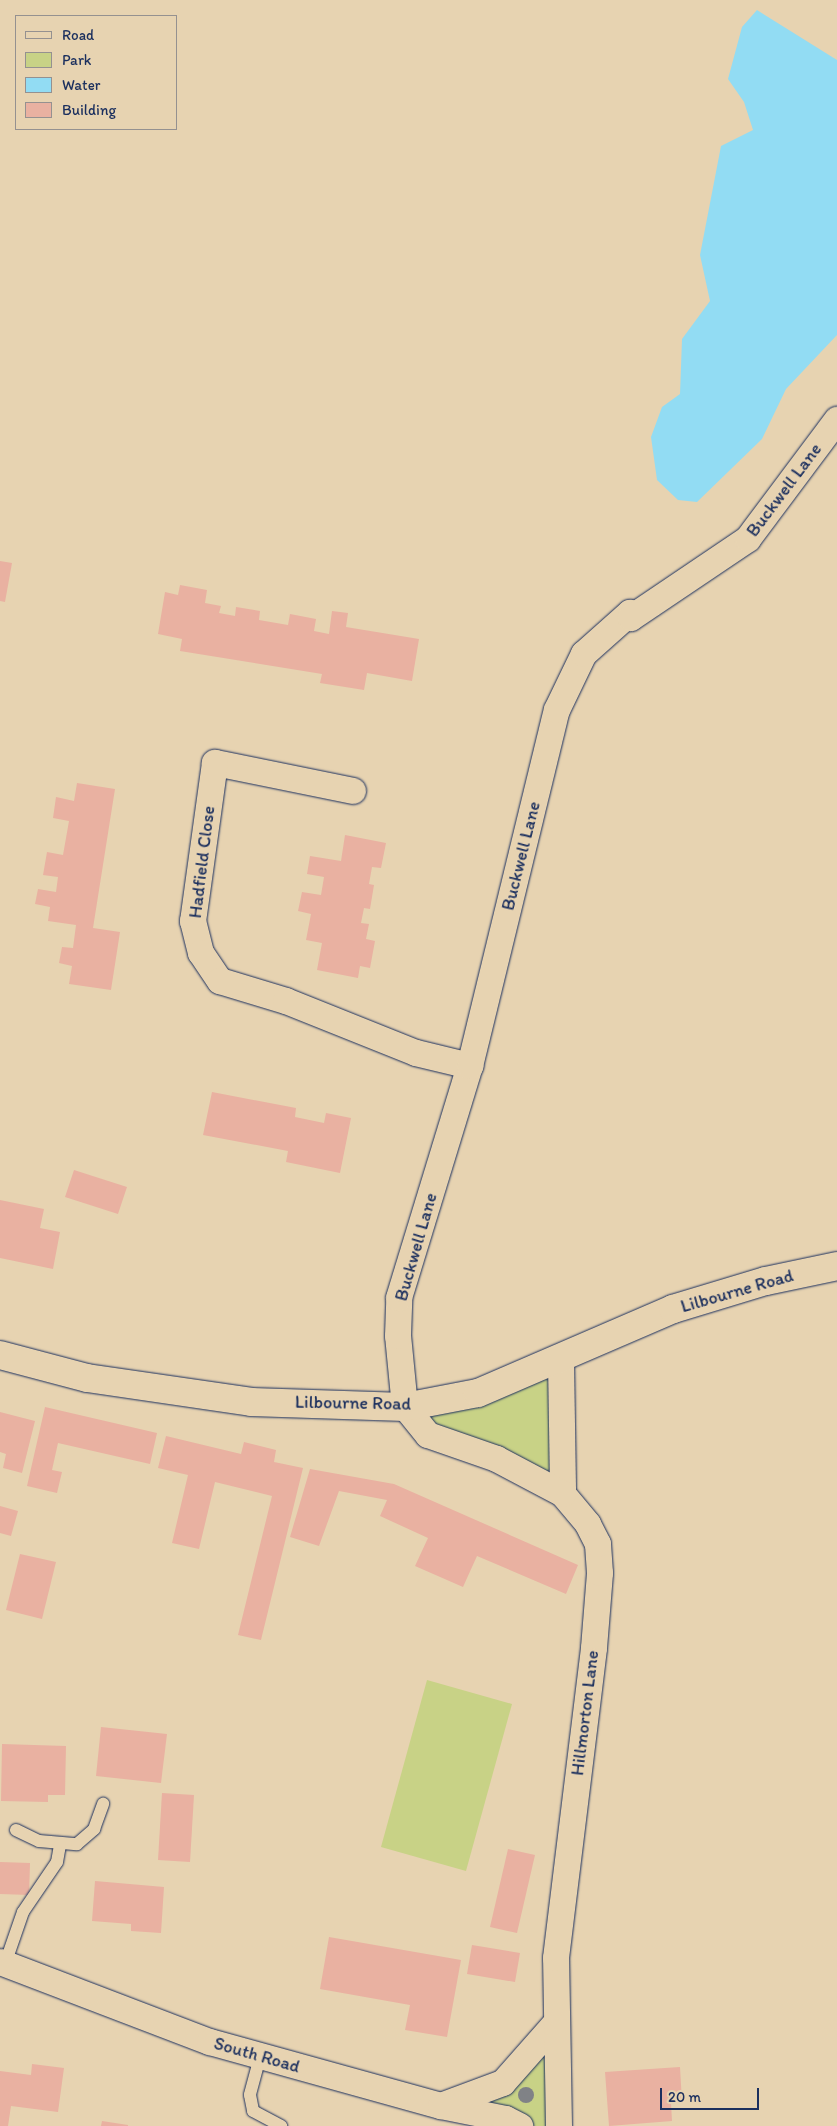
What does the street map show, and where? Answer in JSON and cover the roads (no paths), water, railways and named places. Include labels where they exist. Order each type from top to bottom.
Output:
[{"type":"street","name":"Buckwell Lane","points":[[405,1407],[398,1336],[399,1298],[470,1066],[557,710],[584,654],[630,613],[631,618],[748,539],[837,420]]},
{"type":"street","name":"Hadfield Close","points":[[353,791],[215,763],[193,921],[201,953],[220,981],[286,1001],[416,1053],[470,1066]]},
{"type":"street","name":"Lilbourne Road","points":[[0,1356],[87,1378],[251,1402],[405,1407],[478,1393],[561,1361],[674,1309],[766,1281],[837,1266]]},
{"type":"street","points":[[561,1361],[563,1494]]},
{"type":"street","name":"Hillmorton Lane","points":[[405,1407],[428,1435],[497,1459],[563,1494],[588,1524],[598,1544],[600,1573],[556,1958],[555,2024],[559,2126]]},
{"type":"street","name":"South Road","points":[[2,1963],[210,2042],[441,2106],[506,2119],[520,2126]]},
{"type":"street","points":[[441,2106],[503,2083],[555,2024]]},
{"type":"lane","points":[[16,1830],[39,1841],[60,1845],[77,1844],[89,1836],[104,1804]]},
{"type":"lane","points":[[2,1963],[23,1912],[57,1862],[60,1845]]},
{"type":"lane","points":[[260,2057],[250,2095],[252,2112],[281,2126]]},
{"type":"water","points":[[757,10],[837,60],[837,335],[786,389],[762,439],[697,502],[678,500],[657,480],[651,437],[662,407],[680,394],[682,339],[710,301],[700,255],[721,146],[753,130],[744,102],[728,79],[742,27]]}]
